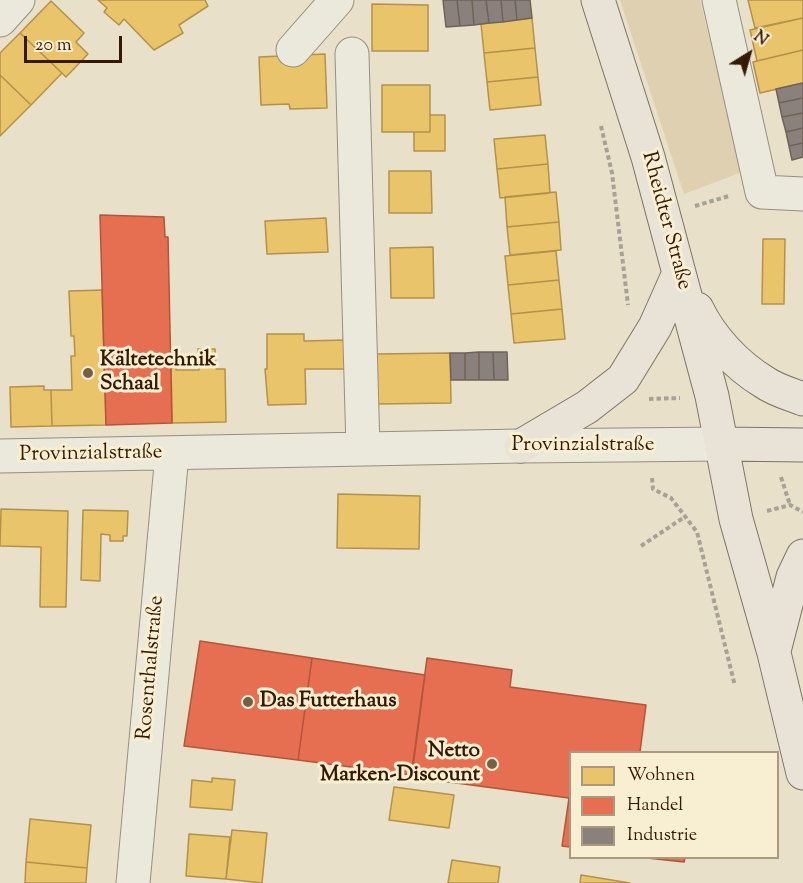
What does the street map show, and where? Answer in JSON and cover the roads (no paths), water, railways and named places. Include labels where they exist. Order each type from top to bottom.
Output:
[{"type":"main road","name":"Rheidter Straße","points":[[598,0],[648,157],[712,396],[736,519],[774,653],[803,773]]},
{"type":"main road","points":[[679,273],[707,329],[735,359],[764,383],[803,399]]},
{"type":"main road","points":[[521,446],[587,407],[623,379],[655,327],[679,273]]},
{"type":"main road","name":"Provinzialstraße","points":[[722,444],[803,445]]},
{"type":"main road","points":[[774,653],[793,577],[803,556]]},
{"type":"street","points":[[0,20],[18,0]]},
{"type":"street","points":[[293,50],[337,0]]},
{"type":"street","points":[[719,0],[762,192],[803,194]]},
{"type":"street","points":[[352,54],[363,449]]},
{"type":"street","name":"Provinzialstraße","points":[[0,456],[722,444]]},
{"type":"street","name":"Rosenthalstraße","points":[[133,883],[172,454]]},
{"type":"place","name":"Kältetechnik Schaal","points":[[88,373]]},
{"type":"place","name":"Das Futterhaus","points":[[248,702]]},
{"type":"place","name":"Netto Marken-Discount","points":[[492,764]]}]
